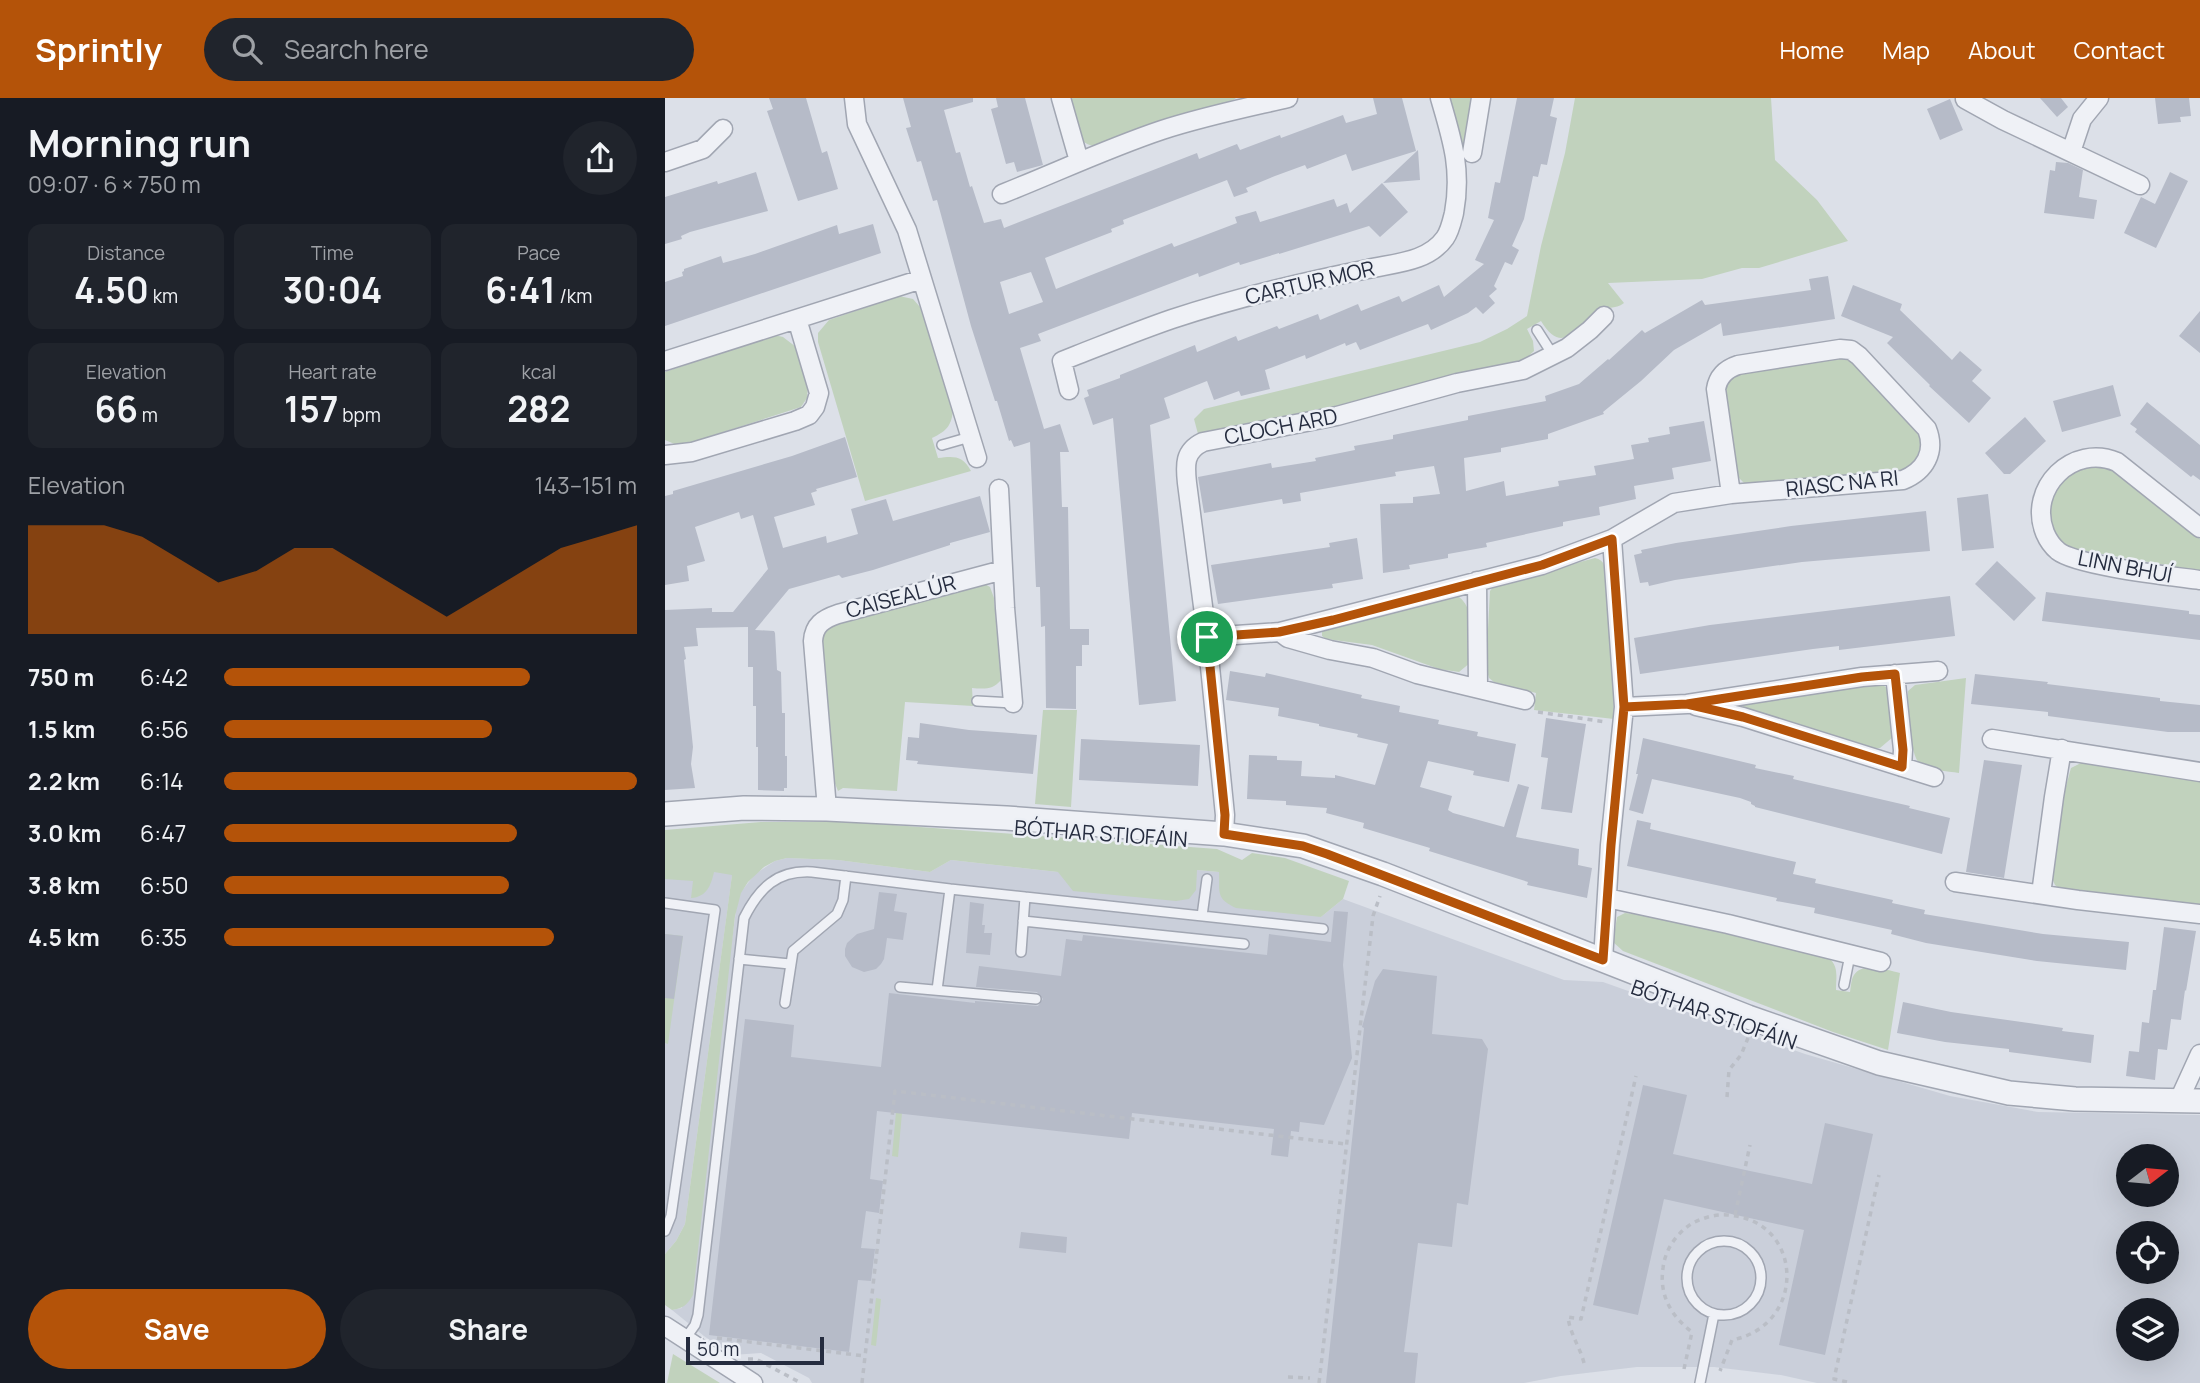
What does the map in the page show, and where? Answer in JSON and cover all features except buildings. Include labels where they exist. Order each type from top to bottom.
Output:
[{"type":"street","points":[[854,98],[857,124],[907,230],[977,458]]},
{"type":"street","points":[[1061,98],[1079,161]]},
{"type":"street","points":[[1002,194],[1079,161],[1164,130],[1248,102],[1288,98]]},
{"type":"street","name":"CARTUR MOR","points":[[1069,390],[1062,361],[1077,355],[1221,304],[1416,258],[1436,249],[1447,235],[1453,219],[1458,170],[1440,98]]},
{"type":"street","points":[[1472,153],[1481,98]]},
{"type":"street","points":[[2071,152],[2082,119],[2099,98]]},
{"type":"street","points":[[1965,99],[2140,185]]},
{"type":"street","points":[[665,162],[703,149],[723,129]]},
{"type":"street","points":[[665,361],[922,279]]},
{"type":"street","name":"CLOCH ARD","points":[[1224,834],[1225,815],[1207,637],[1185,461],[1191,450],[1203,442],[1337,416],[1457,383],[1523,369],[1554,356],[1577,341],[1604,316]]},
{"type":"street","points":[[665,455],[692,452],[809,415],[820,393],[797,319]]},
{"type":"street","name":"RIASC NA RI","points":[[1478,582],[1562,558],[1612,539],[1674,503],[1731,494],[1903,480],[1918,473],[1926,463],[1930,447],[1929,435],[1927,429],[1851,350],[1840,349],[1734,367],[1720,376],[1716,390],[1731,494]]},
{"type":"street","name":"LINN BHUÍ","points":[[2200,528],[2117,461],[2100,456],[2076,462],[2058,473],[2046,489],[2041,506],[2043,527],[2051,544],[2058,551],[2082,560],[2200,580]]},
{"type":"street","points":[[999,489],[1013,703]]},
{"type":"street","points":[[1603,960],[1624,707],[1612,539]]},
{"type":"street","name":"CAISEAL ÚR","points":[[827,809],[813,641],[815,628],[825,619],[838,614],[1003,570]]},
{"type":"street","points":[[1207,637],[1279,632],[1478,582],[1478,688]]},
{"type":"street","points":[[1279,632],[1288,638],[1478,688],[1526,705]]},
{"type":"street","points":[[1624,707],[1687,704],[1862,677],[1938,671]]},
{"type":"street","points":[[1895,674],[1903,750],[1902,767]]},
{"type":"street","points":[[1687,704],[1743,717],[1934,778]]},
{"type":"street","points":[[1992,739],[2200,772]]},
{"type":"street","points":[[2041,894],[2063,749]]},
{"type":"street","name":"BÓTHAR STIOFÁIN","points":[[665,814],[753,807],[827,809],[1006,818],[1224,834],[1303,846],[1748,1017],[1879,1063],[2009,1093],[2075,1099],[2190,1100]]},
{"type":"street","points":[[1955,882],[2200,914]]},
{"type":"street","points":[[1607,898],[1754,930],[1881,962]]},
{"type":"street","points":[[2190,1100],[2200,1054]]},
{"type":"street","points":[[665,1326],[753,1383]]},
{"type":"lane","points":[[1537,330],[1554,356]]},
{"type":"lane","points":[[942,445],[971,436]]},
{"type":"lane","points":[[977,701],[1013,703]]},
{"type":"lane","points":[[684,1340],[695,1325],[698,1315],[744,918],[753,900],[774,880],[797,871],[1323,929]]},
{"type":"lane","points":[[785,1003],[793,951],[837,914],[846,876]]},
{"type":"lane","points":[[1202,916],[1207,879]]},
{"type":"lane","points":[[937,990],[950,889]]},
{"type":"lane","points":[[1021,952],[1025,897]]},
{"type":"lane","points":[[665,903],[715,910],[671,1216],[665,1231]]},
{"type":"lane","points":[[1023,920],[1244,944]]},
{"type":"lane","points":[[1844,985],[1850,955]]},
{"type":"lane","points":[[739,959],[790,964]]},
{"type":"lane","points":[[899,987],[1036,999]]},
{"type":"lane","points":[[1714,1242],[1738,1243],[1748,1250],[1761,1271],[1757,1296],[1749,1306],[1739,1312],[1714,1314],[1694,1301],[1687,1278],[1689,1266],[1703,1247],[1714,1242]]},
{"type":"lane","points":[[1700,1383],[1714,1314]]},
{"type":"path","points":[[1526,705],[1612,722]]},
{"type":"path","points":[[1319,1383],[1373,916],[1380,896]]},
{"type":"path","points":[[1727,1097],[1729,1070],[1741,1055],[1749,1035],[1748,1017]]},
{"type":"path","points":[[1584,1363],[1567,1317],[1581,1320],[1636,1076]]},
{"type":"path","points":[[862,1383],[895,1091],[1346,1144]]},
{"type":"path","points":[[1735,1216],[1750,1145]]},
{"type":"path","points":[[1847,1382],[1833,1379],[1879,1175]]},
{"type":"path","points":[[1684,1369],[1692,1332],[1673,1314],[1667,1302],[1663,1290],[1663,1263],[1675,1239],[1696,1222],[1721,1215],[1735,1216],[1756,1223],[1773,1238],[1787,1268],[1786,1290],[1778,1311],[1763,1328],[1743,1338],[1732,1340],[1720,1371]]},
{"type":"path","points":[[706,1336],[865,1356]]},
{"type":"path","points":[[1288,1377],[1309,1381],[1320,1373]]},
{"type":"shaded area","points":[[787,858],[838,860],[930,872],[951,860],[1058,872],[1219,872],[1321,917],[1343,899],[1564,980],[1603,982],[1805,1054],[1950,1096],[2038,1112],[2200,1115],[2200,1383],[1817,1383],[1781,1375],[1714,1367],[1637,1367],[1524,1383],[812,1383],[809,1378],[761,1353],[732,1355],[672,1310],[682,1308],[737,903],[741,892],[755,874],[775,861]]},
{"type":"shaded area","points":[[665,863],[733,868],[685,1224],[665,1254]]},
{"type":"green space","points":[[1067,98],[1236,98],[1228,104],[1094,146],[1087,144],[1078,134]]},
{"type":"green space","points":[[1447,98],[1472,98],[1462,146]]},
{"type":"green space","points":[[1575,98],[1771,98],[1775,160],[1817,200],[1848,241],[1759,268],[1742,268],[1702,279],[1608,283],[1624,303],[1597,310],[1576,331],[1564,338],[1553,335],[1541,321],[1527,329],[1534,351],[1520,364],[1349,407],[1198,434],[1194,419],[1204,409],[1480,342],[1527,316]]},
{"type":"green space","points":[[899,296],[913,299],[920,307],[953,409],[948,427],[932,438],[938,458],[957,458],[965,462],[971,471],[865,501],[818,342],[818,333],[829,320]]},
{"type":"green space","points":[[774,335],[783,337],[796,347],[808,386],[807,398],[801,407],[689,443],[677,445],[665,440],[665,372]]},
{"type":"green space","points":[[1838,357],[1852,360],[1921,435],[1922,448],[1919,458],[1900,473],[1745,484],[1737,476],[1725,388],[1729,378],[1738,372]]},
{"type":"green space","points":[[2093,465],[2113,469],[2200,539],[2200,571],[2073,549],[2064,544],[2057,537],[2050,520],[2051,501],[2067,477]]},
{"type":"green space","points":[[1595,558],[1603,562],[1606,573],[1614,719],[1534,710],[1536,693],[1494,682],[1489,678],[1486,667],[1490,591],[1498,584]]},
{"type":"green space","points":[[983,583],[990,587],[994,598],[1001,680],[984,689],[972,688],[973,706],[905,702],[897,791],[843,788],[838,791],[834,781],[821,640],[823,632],[832,623],[897,609]]},
{"type":"green space","points":[[1458,596],[1468,609],[1472,636],[1471,662],[1459,672],[1439,669],[1372,645],[1326,639],[1322,636],[1322,631]]},
{"type":"green space","points":[[1966,678],[1959,773],[1920,764],[1913,751],[1908,691],[1915,685]]},
{"type":"green space","points":[[1868,682],[1883,685],[1889,690],[1893,737],[1880,748],[1870,748],[1742,711],[1744,704]]},
{"type":"green space","points":[[1043,710],[1077,710],[1071,807],[1035,804]]},
{"type":"green space","points":[[2083,762],[2200,781],[2200,905],[2061,890],[2055,885],[2051,876],[2057,819],[2071,768]]},
{"type":"green space","points":[[761,822],[852,822],[1217,849],[1242,860],[1252,853],[1285,858],[1349,881],[1343,899],[1321,917],[1236,908],[1222,897],[1219,890],[1219,872],[1197,870],[1196,890],[1189,899],[1176,901],[1073,891],[1058,872],[951,860],[930,872],[838,860],[787,858],[764,867],[741,893],[735,916],[693,1295],[685,1305],[672,1310],[665,1305],[665,1254],[685,1224],[732,875],[714,872],[705,893],[691,898],[693,881],[665,879],[665,830]]},
{"type":"green space","points":[[1625,913],[1702,926],[1829,958],[1836,969],[1836,990],[1850,992],[1853,977],[1863,968],[1900,973],[1888,1050],[1833,1032],[1623,951],[1613,942],[1617,917]]},
{"type":"green space","points":[[665,934],[683,936],[668,1044],[665,1043]]},
{"type":"green space","points":[[896,1112],[902,1113],[898,1157],[892,1156]]},
{"type":"green space","points":[[876,1298],[881,1299],[876,1346],[871,1345]]},
{"type":"green space","points":[[673,1354],[720,1383],[667,1383]]},
{"type":"route","points":[[1207,637],[1225,815],[1224,834],[1303,846],[1603,960],[1624,707],[1687,704],[1743,717],[1902,767],[1903,750],[1895,674],[1687,704],[1624,707],[1612,539],[1542,565],[1333,620],[1279,632],[1207,637]]}]
